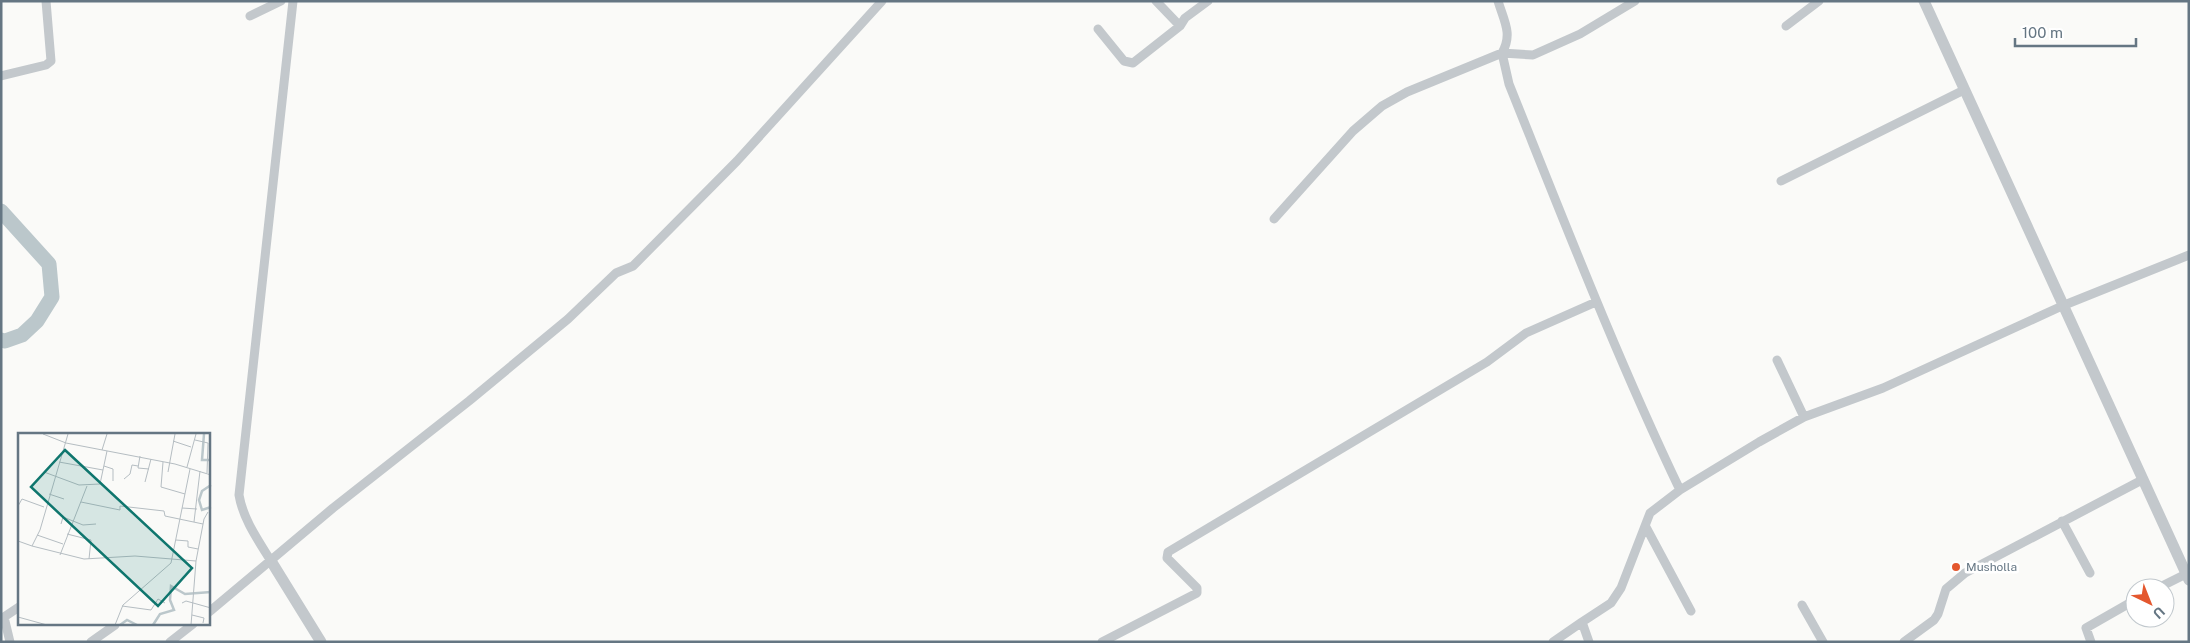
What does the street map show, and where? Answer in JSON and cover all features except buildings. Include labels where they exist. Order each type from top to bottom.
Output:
[{"type":"street","points":[[1,76],[46,65],[51,60],[46,1]]},
{"type":"street","points":[[250,16],[281,1]]},
{"type":"street","points":[[293,1],[239,495],[247,521],[321,642]]},
{"type":"street","points":[[210,611],[333,508],[470,401],[568,319],[616,273],[633,266],[737,162],[882,1]]},
{"type":"street","points":[[1156,1],[1180,26]]},
{"type":"street","points":[[1098,29],[1124,61],[1132,63],[1180,26],[1185,18],[1208,1]]},
{"type":"street","points":[[1498,1],[1508,35],[1508,43],[1502,53],[1510,84],[1596,302],[1645,416],[1680,490]]},
{"type":"street","points":[[1274,219],[1353,131],[1382,106],[1407,92],[1502,53],[1533,55],[1580,34],[1635,1]]},
{"type":"street","points":[[1786,26],[1820,1]]},
{"type":"street","points":[[1924,1],[2142,480],[2187,570],[2174,578]]},
{"type":"street","points":[[1781,181],[1964,90]]},
{"type":"street","points":[[1553,642],[1611,603],[1622,588],[1650,513],[1680,490],[1804,417],[1883,388],[2062,306],[2189,255]]},
{"type":"street","points":[[1102,642],[1197,593],[1197,588],[1167,558],[1168,552],[1487,362],[1526,332],[1596,302]]},
{"type":"street","points":[[1777,360],[1804,417]]},
{"type":"street","points":[[1904,642],[1934,620],[1938,614],[1946,589],[1965,573],[2142,480]]},
{"type":"street","points":[[2062,521],[2090,573]]},
{"type":"street","points":[[1646,527],[1691,611]]},
{"type":"street","points":[[1802,605],[1823,642]]},
{"type":"street","points":[[2091,642],[2086,628],[2125,606]]},
{"type":"street","points":[[10,642],[4,617],[18,608]]},
{"type":"street","points":[[1582,622],[1589,642]]},
{"type":"street","points":[[91,642],[114,626]]},
{"type":"street","points":[[170,642],[188,626]]},
{"type":"waterway","points":[[1,211],[49,264],[52,297],[37,321],[22,335],[5,341],[1,340]]},
{"type":"place","name":"Musholla","points":[[1956,567]]}]
